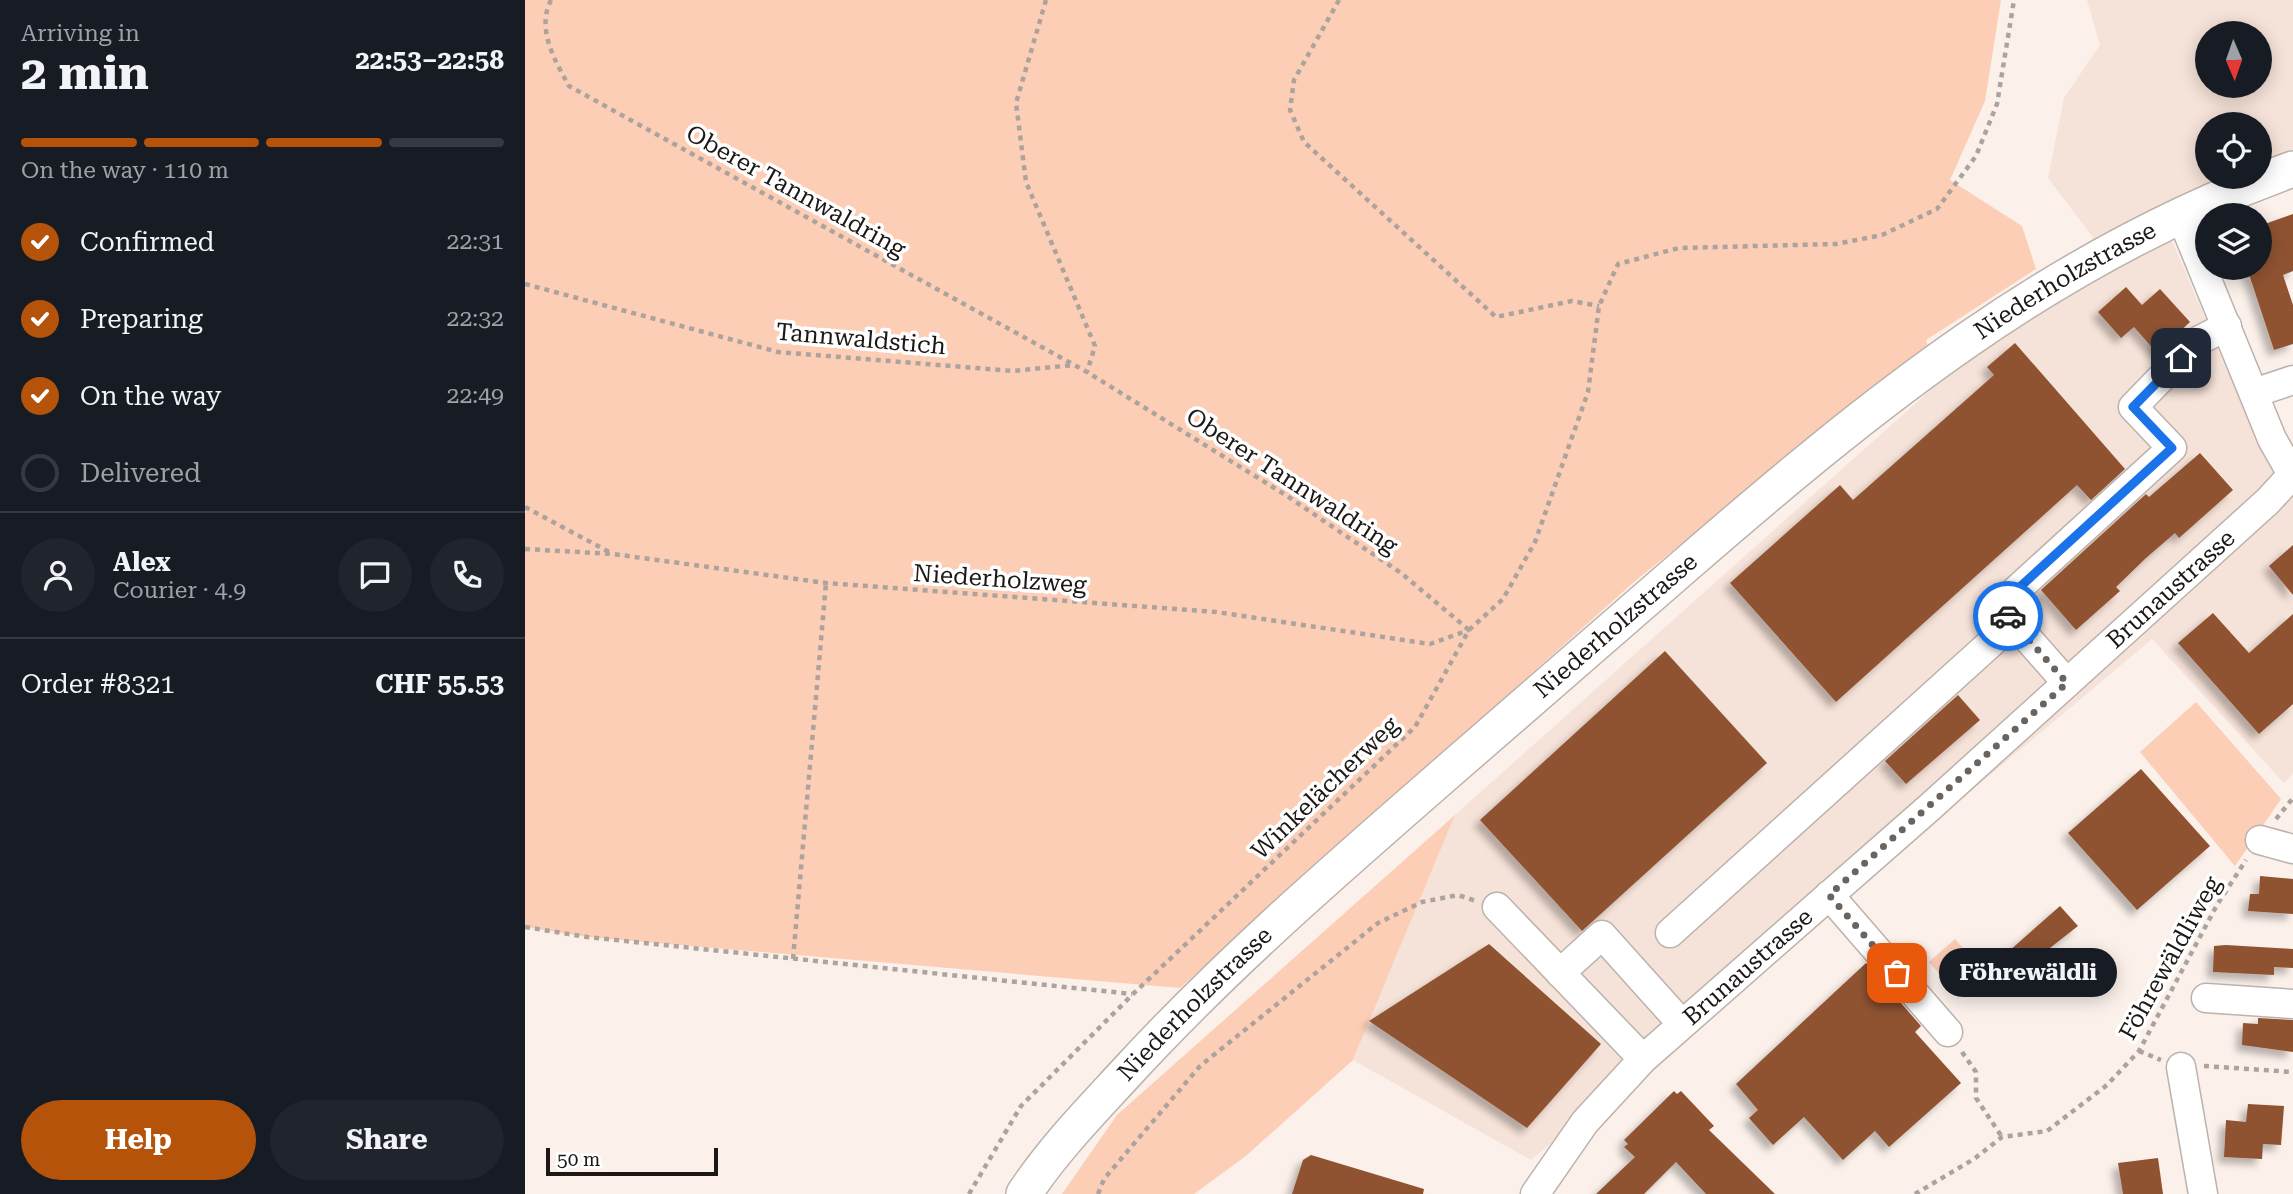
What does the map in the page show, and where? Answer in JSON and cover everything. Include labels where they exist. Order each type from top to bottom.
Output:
[{"type":"main road","name":"Niederholzstrasse","points":[[1024,1194],[1049,1156],[1189,1005],[1342,864],[1745,514],[1871,409],[2005,312],[2103,255],[2181,216],[2293,169]]},
{"type":"street","points":[[2181,216],[2272,439],[2293,475]]},
{"type":"street","points":[[2067,683],[1999,606],[2172,448],[2133,407],[2196,342],[2227,326]]},
{"type":"street","points":[[2253,393],[2293,380]]},
{"type":"street","name":"Brunaustrasse","points":[[1535,1194],[1585,1122],[1643,1059],[2067,683],[2268,501],[2293,475]]},
{"type":"street","points":[[1670,933],[2013,622]]},
{"type":"street","points":[[2260,839],[2293,849]]},
{"type":"street","points":[[1829,895],[1948,1032]]},
{"type":"street","points":[[1497,907],[1643,1059]]},
{"type":"street","points":[[1560,973],[1602,934],[1682,1024]]},
{"type":"street","points":[[2206,998],[2293,1004]]},
{"type":"street","points":[[2181,1067],[2203,1194]]},
{"type":"path","name":"Oberer Tannwaldring","points":[[551,0],[548,7],[548,48],[569,86],[1087,372],[1284,494],[1391,565],[1469,630]]},
{"type":"path","points":[[1046,0],[1016,103],[1026,182],[1095,346],[1087,372]]},
{"type":"path","points":[[1339,0],[1294,79],[1290,110],[1304,142],[1496,317],[1571,302],[1599,306],[1618,264],[1679,248],[1836,244],[1882,235],[1937,209],[1976,156],[1997,104],[2014,0]]},
{"type":"path","name":"Tannwaldstich","points":[[525,284],[778,352],[1013,370],[1075,365]]},
{"type":"path","name":"Winkelächerweg","points":[[969,1194],[1021,1106],[1133,994],[1415,727],[1469,630],[1503,599],[1535,542],[1588,392],[1599,306]]},
{"type":"path","points":[[525,507],[613,554]]},
{"type":"path","name":"Niederholzweg","points":[[525,549],[613,554],[826,583],[1216,612],[1430,644],[1469,630]]},
{"type":"path","points":[[793,959],[826,583]]},
{"type":"path","name":"Föhrewäldliweg","points":[[1915,1194],[1947,1176],[2002,1137],[2047,1131],[2107,1085],[2139,1051],[2217,905],[2260,839],[2293,798]]},
{"type":"path","points":[[1098,1194],[1104,1179],[1200,1066],[1378,923],[1422,902],[1458,895],[1497,907]]},
{"type":"path","points":[[525,928],[1133,994]]},
{"type":"path","points":[[1948,1032],[1976,1072],[1976,1098],[2002,1137]]},
{"type":"path","points":[[2181,1067],[2214,1066],[2293,1072]]},
{"type":"shaded area","points":[[525,0],[2001,0],[1985,101],[1950,180],[2022,226],[2036,269],[1926,340],[1928,346],[1635,581],[1180,988],[587,937],[525,927]]},
{"type":"shaded area","points":[[2087,0],[2293,0],[2293,149],[2272,157],[2272,112],[2195,112],[2195,189],[2157,206],[2268,465],[2293,474],[2293,773],[2284,783],[2152,639],[1531,1160],[1353,1060],[1455,815],[1954,369],[2034,317],[2112,272],[2092,236],[2048,178],[2064,98],[2100,45]]},
{"type":"shaded area","points":[[2196,702],[2281,799],[2235,866],[2140,752]]},
{"type":"shaded area","points":[[1455,815],[1353,1060],[1247,1155],[1194,1194],[1062,1194],[1117,1115]]},
{"type":"shaded area","points":[[1955,939],[1983,971],[1956,993],[1929,962]]},
{"type":"building","points":[[2293,214],[2293,271],[2283,275],[2293,305],[2293,344],[2274,350],[2251,280],[2272,280],[2272,221]]},
{"type":"building","points":[[2126,287],[2142,305],[2160,289],[2190,322],[2157,353],[2134,327],[2121,338],[2098,312]]},
{"type":"building","points":[[2015,343],[2125,469],[2091,500],[2077,485],[1836,702],[1730,583],[1840,485],[1853,500],[1994,375],[1987,367]]},
{"type":"building","points":[[2200,453],[2233,490],[2179,538],[2175,533],[2146,558],[2116,587],[2120,591],[2076,630],[2041,590],[2146,494],[2149,497]]},
{"type":"building","points":[[2293,545],[2293,595],[2269,566]]},
{"type":"building","points":[[2213,613],[2249,653],[2293,614],[2293,704],[2259,734],[2178,643]]},
{"type":"building","points":[[1665,651],[1767,763],[1582,931],[1480,820]]},
{"type":"building","points":[[1958,695],[1980,720],[1906,784],[1885,761]]},
{"type":"building","points":[[2141,769],[2210,846],[2137,910],[2068,833]]},
{"type":"building","points":[[2260,876],[2293,879],[2293,914],[2248,911],[2250,894],[2259,894]]},
{"type":"building","points":[[2060,906],[2078,926],[2023,969],[2008,952]]},
{"type":"building","points":[[1489,944],[1601,1044],[1527,1128],[1369,1021]]},
{"type":"building","points":[[2214,946],[2293,949],[2293,968],[2274,967],[2274,975],[2213,972]]},
{"type":"building","points":[[1866,963],[1921,1026],[1915,1032],[1961,1083],[1889,1147],[1875,1131],[1843,1160],[1804,1117],[1773,1145],[1749,1118],[1758,1110],[1736,1084]]},
{"type":"building","points":[[2258,1018],[2293,1020],[2293,1052],[2242,1045],[2243,1023],[2258,1024]]},
{"type":"building","points":[[1674,1091],[1677,1094],[1681,1091],[1714,1126],[1709,1130],[1775,1194],[1706,1194],[1676,1162],[1644,1194],[1596,1194],[1635,1157],[1624,1147],[1628,1144],[1624,1140]]},
{"type":"building","points":[[2248,1104],[2284,1106],[2281,1145],[2263,1144],[2262,1159],[2224,1157],[2226,1120],[2246,1122]]},
{"type":"building","points":[[1311,1155],[1424,1189],[1423,1194],[1292,1194],[1303,1160]]},
{"type":"building","points":[[2158,1158],[2163,1194],[2123,1194],[2118,1163]]},
{"type":"way so far","points":[[1897,973],[1829,895],[2067,683],[2008,616]]},
{"type":"place","name":"Föhrewäldli","points":[[1897,973]]},
{"type":"route","points":[[2008,616],[1999,606],[2172,448],[2133,407],[2181,358]]}]
